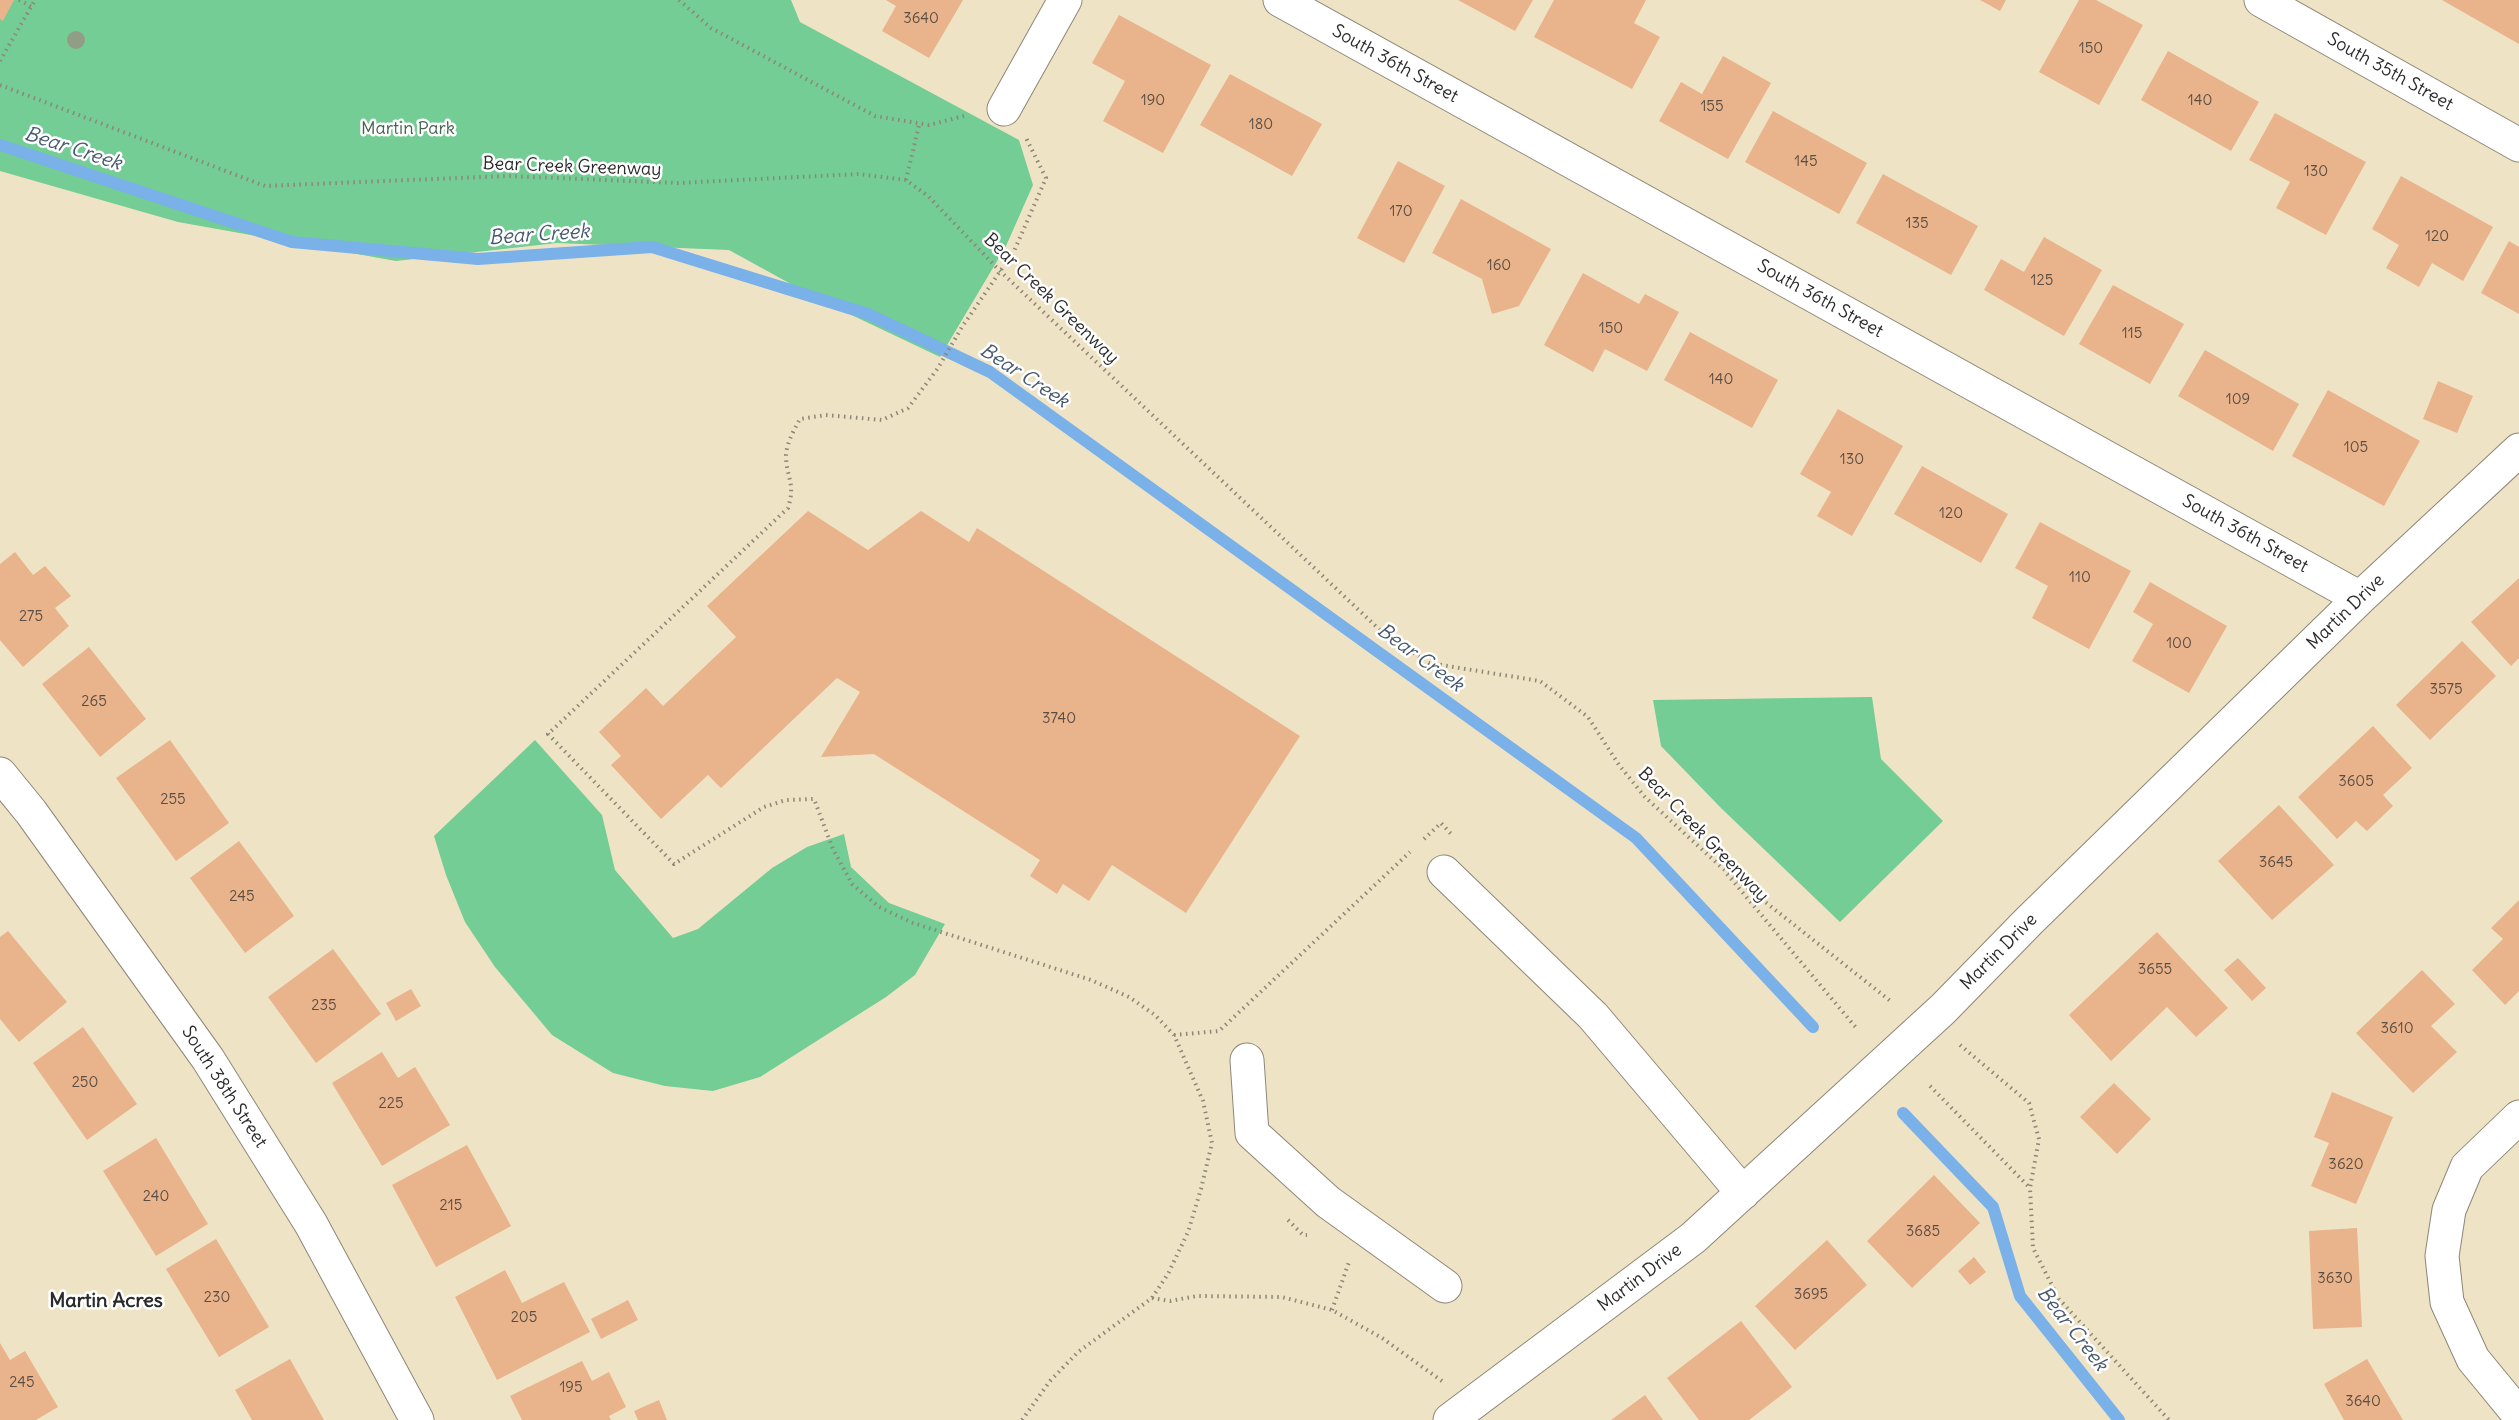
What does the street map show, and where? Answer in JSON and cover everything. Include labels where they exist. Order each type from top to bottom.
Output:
[{"type":"street","points":[[1004,109],[1065,0]]},
{"type":"street","name":"South 36th Street","points":[[1280,0],[2360,598]]},
{"type":"street","name":"South 35th Street","points":[[2261,0],[2519,145]]},
{"type":"street","name":"Martin Drive","points":[[1460,1413],[1693,1238],[1743,1193],[1943,1009],[2029,921],[2360,598],[2519,450]]},
{"type":"street","name":"South 38th Street","points":[[0,774],[31,812],[208,1059],[311,1224],[417,1420]]},
{"type":"street","points":[[1444,872],[1593,1016],[1743,1193]]},
{"type":"street","points":[[1247,1060],[1252,1133],[1328,1202],[1445,1286]]},
{"type":"street","points":[[2519,1117],[2467,1167],[2449,1210],[2442,1256],[2447,1302],[2473,1359],[2519,1415]]},
{"type":"path","points":[[19,0],[32,7]]},
{"type":"path","points":[[0,61],[35,0]]},
{"type":"path","points":[[679,0],[711,28],[874,116],[929,126],[1004,109],[1028,141],[1046,177],[1014,251],[999,270],[938,368],[908,408],[882,420],[826,415],[800,419],[790,436],[786,456],[793,492],[788,508],[548,734],[674,864],[764,807],[786,800],[814,799],[833,849],[852,884],[879,908],[913,923],[1101,984],[1129,997],[1147,1009],[1174,1035],[1203,1101],[1212,1143],[1202,1189],[1188,1232],[1168,1274],[1152,1298],[1078,1352],[1050,1381],[1022,1420]]},
{"type":"path","name":"Bear Creek Greenway","points":[[0,85],[265,186],[507,176],[678,183],[859,174],[906,180],[928,196],[999,270],[1382,632],[1429,663],[1540,681],[1588,717],[1619,765],[1645,797],[1721,867],[1858,1030]]},
{"type":"path","points":[[906,180],[919,125]]},
{"type":"path","points":[[1174,1035],[1219,1031],[1441,823],[1457,840]]},
{"type":"path","points":[[1930,1086],[2030,1188],[2033,1248],[2059,1299],[2169,1420]]},
{"type":"path","points":[[1152,1298],[1170,1301],[1197,1296],[1282,1297],[1332,1310],[1383,1338],[1432,1371],[1460,1413]]},
{"type":"green space","name":"Martin Park","points":[[0,0],[791,0],[800,22],[1019,140],[1033,185],[1006,246],[940,357],[820,300],[729,250],[557,243],[396,261],[178,222],[0,171]]},
{"type":"green space","points":[[1872,697],[1881,759],[1943,821],[1840,922],[1721,808],[1661,746],[1653,700]]},
{"type":"green space","points":[[535,740],[602,815],[615,870],[673,938],[698,929],[772,868],[807,847],[844,834],[851,867],[889,903],[945,924],[915,975],[886,997],[760,1077],[713,1091],[665,1086],[613,1073],[552,1035],[495,967],[465,922],[446,875],[434,836]]},
{"type":"building","points":[[0,0],[14,0],[3,21],[0,19]]},
{"type":"building","points":[[886,0],[963,0],[929,58],[882,31],[896,6]]},
{"type":"building","points":[[1458,0],[1533,0],[1515,31]]},
{"type":"building","points":[[1554,0],[1646,0],[1634,23],[1660,37],[1632,89],[1534,37]]},
{"type":"building","points":[[1980,0],[2006,0],[2000,11]]},
{"type":"building","points":[[2079,0],[2096,0],[2143,25],[2099,105],[2039,72]]},
{"type":"building","points":[[2442,0],[2519,0],[2519,44]]},
{"type":"building","points":[[1119,15],[1211,65],[1163,153],[1103,121],[1125,81],[1092,63]]},
{"type":"building","points":[[2168,51],[2259,102],[2231,151],[2141,100]]},
{"type":"building","points":[[1723,56],[1771,83],[1728,159],[1659,121],[1681,82],[1702,94]]},
{"type":"building","points":[[1230,74],[1322,124],[1292,176],[1200,125]]},
{"type":"building","points":[[1773,111],[1867,163],[1839,214],[1745,162]]},
{"type":"building","points":[[2275,113],[2366,162],[2326,235],[2276,208],[2290,182],[2249,160]]},
{"type":"building","points":[[1398,161],[1445,186],[1404,263],[1357,238]]},
{"type":"building","points":[[1883,174],[1978,226],[1951,275],[1856,223]]},
{"type":"building","points":[[2401,176],[2493,227],[2463,281],[2432,263],[2419,287],[2386,268],[2399,245],[2372,229]]},
{"type":"building","points":[[1461,199],[1551,249],[1519,306],[1492,314],[1482,279],[1432,253]]},
{"type":"building","points":[[2044,237],[2102,270],[2064,336],[1984,290],[2001,259],[2024,272]]},
{"type":"building","points":[[2509,241],[2519,247],[2519,314],[2481,293]]},
{"type":"building","points":[[1583,273],[1639,304],[1645,294],[1679,312],[1647,371],[1605,349],[1593,372],[1544,345]]},
{"type":"building","points":[[2113,285],[2184,324],[2150,384],[2079,344]]},
{"type":"building","points":[[1690,332],[1778,380],[1752,428],[1664,380]]},
{"type":"building","points":[[2205,350],[2299,404],[2273,451],[2178,396]]},
{"type":"building","points":[[2438,381],[2473,396],[2457,433],[2423,419]]},
{"type":"building","points":[[2328,390],[2420,441],[2384,506],[2292,456]]},
{"type":"building","points":[[1838,409],[1903,446],[1852,536],[1817,516],[1831,492],[1800,474]]},
{"type":"building","points":[[1922,466],[2008,514],[1981,563],[1894,514]]},
{"type":"building","points":[[808,511],[868,550],[921,511],[969,542],[977,528],[1300,736],[1186,913],[1112,865],[1089,901],[1063,884],[1057,894],[1030,876],[1040,860],[874,754],[821,757],[860,692],[837,678],[721,788],[708,775],[661,819],[611,765],[621,756],[599,732],[646,688],[663,706],[736,637],[707,606]]},
{"type":"building","points":[[2040,522],[2131,571],[2089,649],[2032,618],[2048,586],[2015,568]]},
{"type":"building","points":[[15,552],[33,575],[45,566],[71,596],[55,608],[69,626],[23,667],[0,640],[0,564]]},
{"type":"building","points":[[2519,578],[2519,658],[2511,666],[2471,622]]},
{"type":"building","points":[[2150,582],[2227,626],[2189,693],[2132,661],[2153,624],[2133,612]]},
{"type":"building","points":[[2462,641],[2496,676],[2430,740],[2396,705]]},
{"type":"building","points":[[89,647],[146,719],[100,757],[42,684]]},
{"type":"building","points":[[2373,726],[2412,768],[2383,795],[2393,806],[2367,831],[2356,821],[2337,839],[2298,797]]},
{"type":"building","points":[[170,740],[229,823],[176,861],[116,778]]},
{"type":"building","points":[[2279,805],[2334,865],[2272,920],[2218,861]]},
{"type":"building","points":[[239,841],[294,916],[245,953],[190,878]]},
{"type":"building","points":[[2519,900],[2519,991],[2505,1005],[2472,970],[2503,939],[2491,928]]},
{"type":"building","points":[[8,931],[67,1002],[19,1042],[0,1019],[0,937]]},
{"type":"building","points":[[2157,932],[2228,1008],[2196,1037],[2167,1007],[2111,1061],[2069,1015]]},
{"type":"building","points":[[333,949],[381,1014],[316,1063],[268,997]]},
{"type":"building","points":[[2238,958],[2266,988],[2252,1001],[2224,970]]},
{"type":"building","points":[[2422,970],[2455,1004],[2431,1026],[2457,1052],[2413,1093],[2356,1033]]},
{"type":"building","points":[[411,989],[421,1006],[396,1021],[386,1003]]},
{"type":"building","points":[[83,1027],[137,1104],[87,1140],[33,1063]]},
{"type":"building","points":[[382,1052],[398,1078],[415,1067],[450,1125],[382,1166],[332,1083]]},
{"type":"building","points":[[2114,1083],[2151,1119],[2117,1154],[2080,1117]]},
{"type":"building","points":[[2332,1092],[2393,1117],[2356,1204],[2311,1186],[2329,1143],[2314,1137]]},
{"type":"building","points":[[156,1138],[208,1224],[156,1256],[103,1171]]},
{"type":"building","points":[[467,1145],[511,1226],[436,1267],[392,1185]]},
{"type":"building","points":[[1934,1175],[1980,1223],[1912,1288],[1867,1241]]},
{"type":"building","points":[[2357,1228],[2362,1327],[2313,1329],[2309,1231]]},
{"type":"building","points":[[216,1239],[269,1327],[219,1357],[166,1269]]},
{"type":"building","points":[[1827,1240],[1867,1285],[1795,1350],[1755,1306]]},
{"type":"building","points":[[1974,1257],[1986,1272],[1970,1285],[1958,1271]]},
{"type":"building","points":[[505,1270],[522,1303],[564,1282],[590,1332],[497,1380],[455,1297]]},
{"type":"building","points":[[628,1300],[638,1320],[601,1339],[591,1319]]},
{"type":"building","points":[[1741,1321],[1792,1387],[1749,1420],[1699,1420],[1667,1378]]},
{"type":"building","points":[[0,1343],[10,1360],[25,1351],[58,1407],[36,1420],[0,1420]]},
{"type":"building","points":[[290,1359],[324,1420],[252,1420],[235,1390]]},
{"type":"building","points":[[2367,1359],[2403,1420],[2344,1420],[2324,1384]]},
{"type":"building","points":[[582,1361],[592,1381],[609,1372],[626,1407],[609,1416],[611,1420],[522,1420],[510,1396]]},
{"type":"building","points":[[1645,1395],[1663,1420],[1611,1420]]},
{"type":"building","points":[[659,1400],[667,1420],[638,1420],[634,1411]]},
{"type":"waterway","name":"Bear Creek","points":[[0,145],[292,242],[478,259],[652,247],[868,314],[990,372],[1636,838],[1813,1027]]},
{"type":"waterway","name":"Bear Creek","points":[[1903,1113],[1993,1207],[2020,1296],[2119,1420]]},
{"type":"district","name":"Martin Acres","points":[[106,1301]]}]
